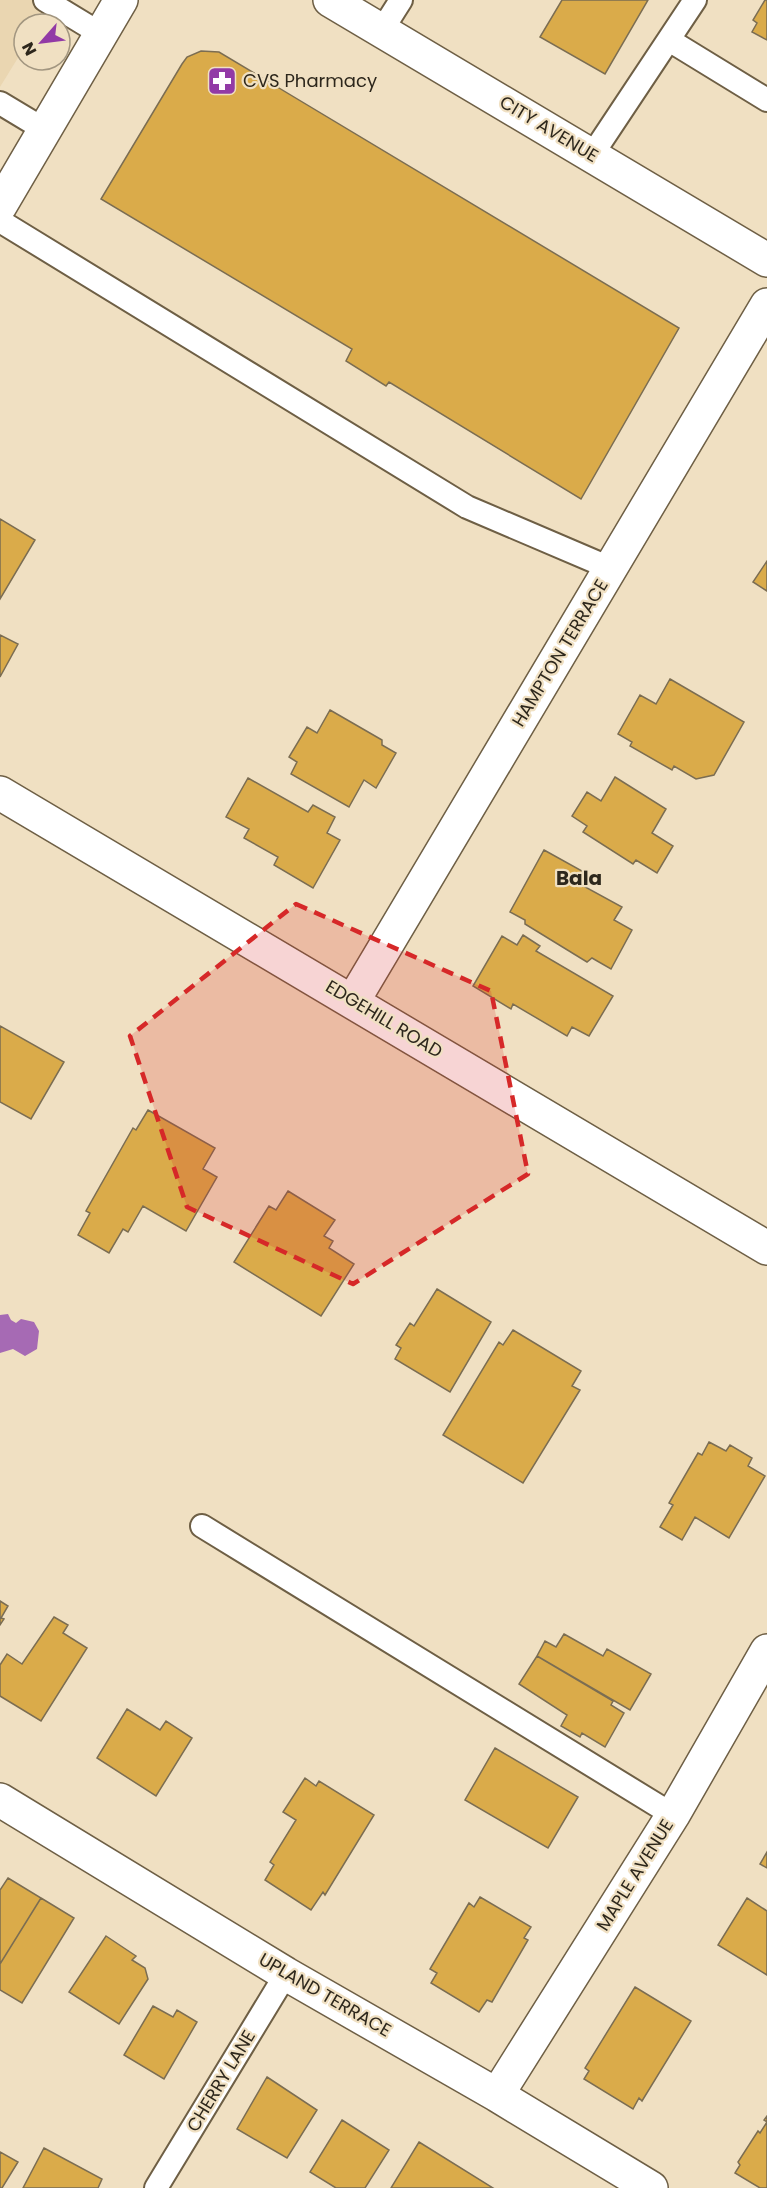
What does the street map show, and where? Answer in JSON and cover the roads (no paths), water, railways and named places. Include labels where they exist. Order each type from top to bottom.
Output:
[{"type":"main road","points":[[0,206],[121,0]]},
{"type":"main road","name":"CITY AVENUE","points":[[330,0],[767,260]]},
{"type":"main road","name":"HAMPTON TERRACE","points":[[353,1001],[767,305]]},
{"type":"main road","name":"EDGEHILL ROAD","points":[[0,793],[767,1248]]},
{"type":"main road","name":"MAPLE AVENUE","points":[[496,2095],[673,1815],[767,1651]]},
{"type":"main road","name":"UPLAND TERRACE","points":[[0,1800],[286,1974],[496,2095],[651,2188]]},
{"type":"lane","points":[[45,0],[101,34]]},
{"type":"lane","points":[[382,30],[401,0]]},
{"type":"lane","points":[[592,155],[695,0]]},
{"type":"lane","points":[[669,40],[767,99]]},
{"type":"lane","points":[[0,103],[45,130]]},
{"type":"lane","points":[[0,221],[467,507],[610,568]]},
{"type":"lane","points":[[202,1526],[673,1815]]},
{"type":"lane","name":"CHERRY LANE","points":[[156,2188],[286,1974]]},
{"type":"place","name":"CVS Pharmacy","points":[[222,81]]},
{"type":"district","name":"Bala","points":[[579,878]]}]
